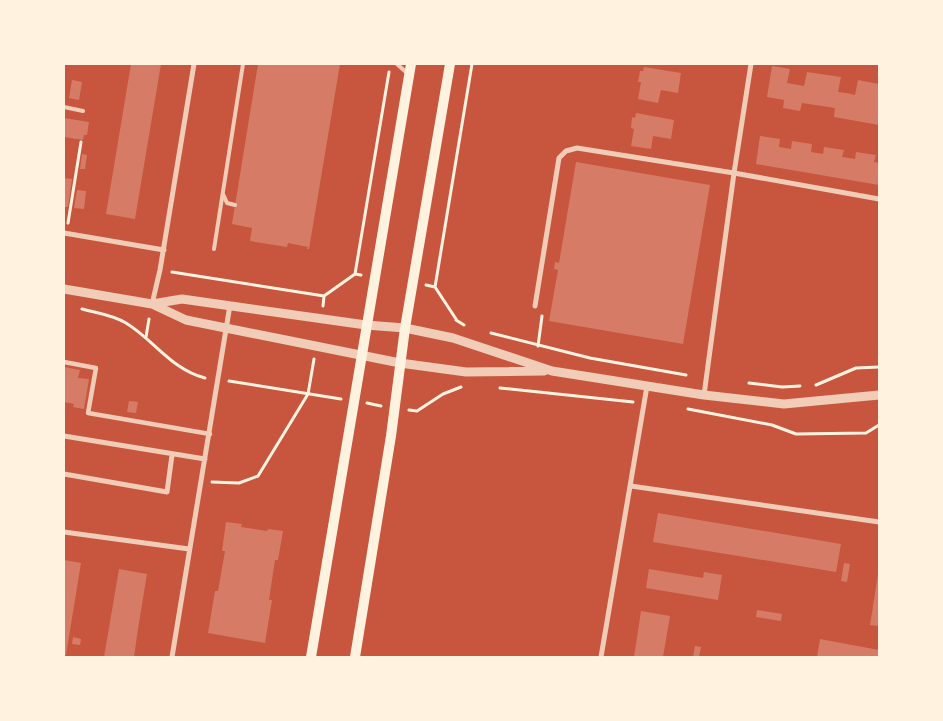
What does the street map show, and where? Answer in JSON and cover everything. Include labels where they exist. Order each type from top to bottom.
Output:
[{"type":"main road","points":[[311,657],[411,64]]},
{"type":"main road","points":[[355,657],[389,446],[400,363],[450,64]]},
{"type":"street","points":[[152,304],[164,250],[194,64]]},
{"type":"street","points":[[704,396],[734,173],[752,64]]},
{"type":"street","points":[[535,306],[559,158],[566,151],[577,148],[879,199]]},
{"type":"street","points":[[65,233],[164,250]]},
{"type":"street","points":[[64,288],[152,304],[186,320],[400,363],[466,372],[552,371]]},
{"type":"street","points":[[152,304],[182,299],[366,325],[406,328],[453,338],[552,371],[704,396],[784,404],[879,395]]},
{"type":"street","points":[[172,657],[230,305]]},
{"type":"street","points":[[64,362],[96,368],[88,413],[210,434]]},
{"type":"street","points":[[601,657],[631,486],[646,386]]},
{"type":"street","points":[[64,436],[205,459]]},
{"type":"street","points":[[64,474],[167,492],[172,455]]},
{"type":"street","points":[[631,486],[879,522]]},
{"type":"street","points":[[64,532],[189,549]]},
{"type":"lane","points":[[214,249],[244,64]]},
{"type":"lane","points":[[397,64],[409,76]]},
{"type":"lane","points":[[64,108],[83,111]]},
{"type":"lane","points":[[223,192],[224,199],[235,205]]},
{"type":"path","points":[[356,274],[390,64]]},
{"type":"path","points":[[470,328],[456,320],[435,287],[472,64]]},
{"type":"path","points":[[65,233],[81,142]]},
{"type":"path","points":[[160,270],[324,296]]},
{"type":"path","points":[[76,303],[81,308],[117,318],[127,323],[168,358],[196,375],[218,380],[417,411],[443,394],[466,385]]},
{"type":"path","points":[[535,306],[543,317],[538,346]]},
{"type":"path","points":[[453,338],[456,320]]},
{"type":"path","points":[[487,332],[590,358],[706,379]]},
{"type":"path","points":[[744,383],[782,387],[817,385],[856,368],[879,367]]},
{"type":"path","points":[[443,394],[448,370]]},
{"type":"path","points":[[499,388],[644,403]]},
{"type":"path","points":[[201,481],[239,483],[258,476],[308,394]]},
{"type":"path","points":[[686,409],[772,425],[796,434],[866,433],[879,425]]},
{"type":"building","points":[[131,64],[161,64],[135,219],[106,214]]},
{"type":"building","points":[[258,64],[340,64],[309,249],[307,249],[308,247],[288,243],[287,247],[250,241],[252,228],[232,224]]},
{"type":"building","points":[[772,66],[790,69],[787,83],[804,86],[807,72],[841,77],[838,92],[855,95],[858,80],[879,84],[879,125],[834,117],[835,108],[802,103],[800,111],[783,108],[784,100],[767,97]]},
{"type":"building","points":[[644,67],[681,73],[678,93],[661,90],[658,103],[638,99],[641,82],[638,82],[640,71],[643,71]]},
{"type":"building","points":[[72,80],[82,82],[79,100],[69,98]]},
{"type":"building","points":[[636,113],[674,120],[671,139],[653,136],[651,149],[631,146],[634,129],[631,128],[632,117],[635,118]]},
{"type":"building","points":[[64,118],[89,122],[87,135],[84,135],[83,140],[64,137]]},
{"type":"building","points":[[760,136],[780,139],[779,147],[791,149],[792,141],[812,144],[811,152],[823,154],[824,147],[844,150],[842,157],[855,159],[856,152],[876,155],[874,162],[879,163],[879,185],[756,164]]},
{"type":"building","points":[[82,154],[87,155],[85,169],[80,169]]},
{"type":"building","points":[[576,162],[710,185],[683,344],[549,321],[558,270],[554,269],[555,262],[559,263]]},
{"type":"building","points":[[64,178],[72,179],[68,207],[64,207]]},
{"type":"building","points":[[77,190],[86,191],[84,209],[74,208]]},
{"type":"building","points":[[64,367],[80,370],[78,378],[89,379],[84,409],[73,407],[74,404],[64,402]]},
{"type":"building","points":[[129,401],[138,402],[136,413],[127,412]]},
{"type":"building","points":[[658,513],[841,544],[836,572],[653,542]]},
{"type":"building","points":[[226,522],[242,524],[241,527],[267,531],[268,529],[283,531],[278,560],[275,560],[269,600],[272,600],[265,643],[208,633],[215,591],[218,591],[225,551],[222,551]]},
{"type":"building","points":[[64,560],[81,563],[66,655],[64,655]]},
{"type":"building","points":[[844,563],[850,564],[847,582],[841,581]]},
{"type":"building","points":[[119,569],[147,574],[134,657],[104,657]]},
{"type":"building","points":[[649,569],[703,578],[704,572],[722,575],[718,600],[646,588]]},
{"type":"building","points":[[879,574],[879,626],[870,625]]},
{"type":"building","points":[[757,610],[782,614],[781,621],[756,617]]},
{"type":"building","points":[[641,611],[670,616],[663,657],[634,657]]},
{"type":"building","points":[[73,637],[81,639],[80,645],[72,644]]},
{"type":"building","points":[[820,639],[879,650],[879,657],[817,657]]},
{"type":"building","points":[[695,646],[701,647],[699,657],[693,657]]}]
